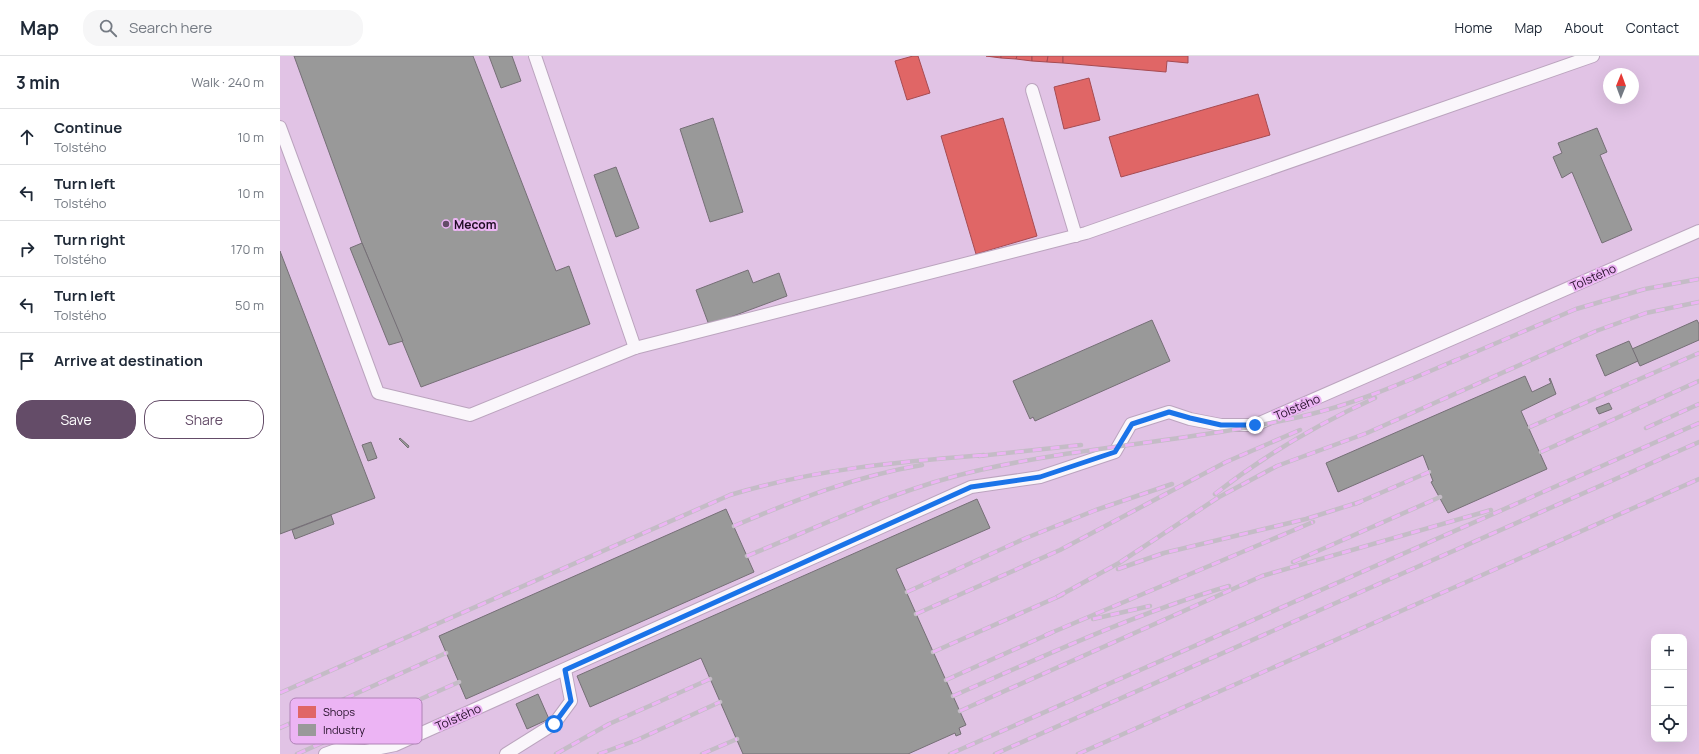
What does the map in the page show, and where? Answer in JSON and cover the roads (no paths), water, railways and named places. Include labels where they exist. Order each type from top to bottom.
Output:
[{"type":"lane","points":[[535,56],[635,348]]},
{"type":"lane","points":[[280,127],[378,393],[470,415],[635,348],[1076,236],[1592,56]]},
{"type":"lane","points":[[1032,90],[1076,236]]},
{"type":"lane","name":"Tolstého","points":[[422,733],[971,487],[1040,477],[1115,452],[1132,424],[1169,412],[1221,425],[1255,425],[1699,231]]},
{"type":"lane","points":[[506,754],[554,724],[571,701],[565,670]]},
{"type":"lane","name":"Tolstého","points":[[325,754],[336,750],[366,751],[397,744]]},
{"type":"railway","points":[[1452,362],[1576,309],[1645,289],[1699,279]]},
{"type":"railway","points":[[1057,597],[1119,563],[1219,497],[1277,466],[1367,433],[1596,331],[1646,313],[1699,302]]},
{"type":"railway","points":[[1530,427],[1699,353]]},
{"type":"railway","points":[[747,556],[862,508],[950,478],[980,470],[1059,455],[1220,432],[1299,417],[1339,406],[1398,385],[1456,360]]},
{"type":"railway","points":[[1541,452],[1699,381]]},
{"type":"railway","points":[[1215,494],[1253,466],[1292,441],[1333,418],[1375,398]]},
{"type":"railway","points":[[1646,428],[1699,404]]},
{"type":"railway","points":[[950,754],[1699,423]]},
{"type":"railway","points":[[916,614],[1060,550],[1226,462],[1300,430]]},
{"type":"railway","points":[[995,754],[1699,442]]},
{"type":"railway","points":[[979,456],[1081,445]]},
{"type":"railway","points":[[280,693],[730,495],[794,479],[856,468],[984,455]]},
{"type":"railway","points":[[734,526],[780,507],[850,482],[922,465]]},
{"type":"railway","points":[[1355,504],[1429,472]]},
{"type":"railway","points":[[1078,754],[1699,479]]},
{"type":"railway","points":[[907,592],[1026,538],[1096,510],[1172,484]]},
{"type":"railway","points":[[1293,562],[1440,497]]},
{"type":"railway","points":[[1118,569],[1164,553],[1306,519],[1360,502]]},
{"type":"railway","points":[[960,711],[1262,576],[1491,510]]},
{"type":"railway","points":[[1046,635],[1313,522]]},
{"type":"railway","points":[[953,696],[1055,651],[1159,609],[1229,586]]},
{"type":"railway","points":[[933,652],[1062,595]]},
{"type":"railway","points":[[1093,619],[1150,606]]},
{"type":"railway","points":[[946,680],[1051,633]]},
{"type":"railway","points":[[346,698],[446,653]]},
{"type":"railway","points":[[556,754],[609,724],[710,679]]},
{"type":"railway","points":[[422,698],[459,682]]},
{"type":"railway","points":[[599,754],[637,740],[720,702]]},
{"type":"railway","points":[[280,728],[290,723]]},
{"type":"railway","points":[[702,754],[737,739]]},
{"type":"railway","points":[[297,754],[320,744]]},
{"type":"place","name":"Mecom","points":[[446,224]]}]
